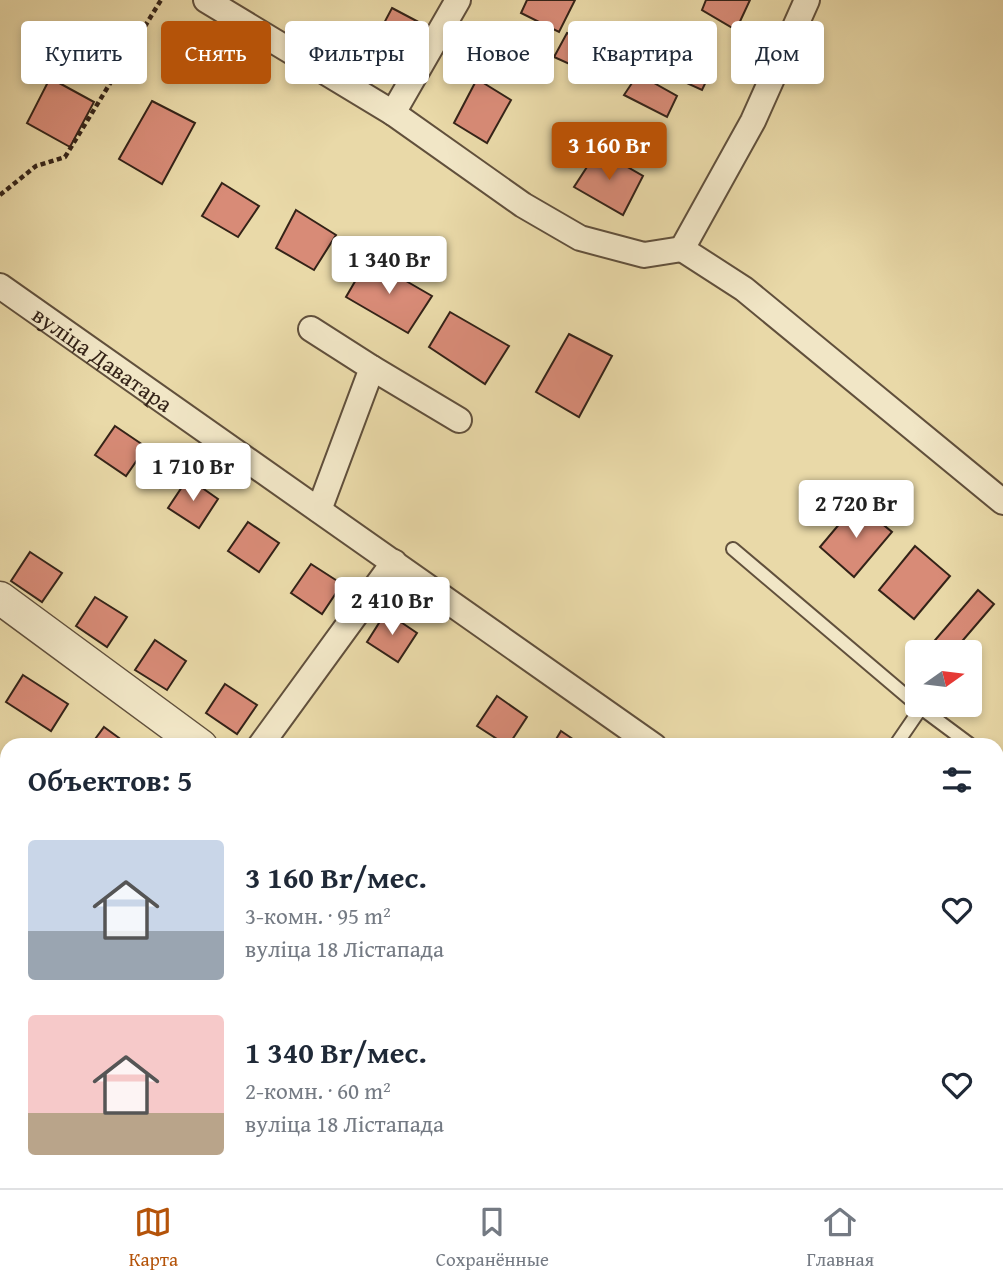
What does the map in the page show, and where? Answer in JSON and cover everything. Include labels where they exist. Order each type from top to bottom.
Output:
[{"type":"street","points":[[206,0],[393,113],[523,205],[580,238],[644,256],[682,249],[744,289],[1003,502]]},
{"type":"street","points":[[393,113],[458,0]]},
{"type":"street","points":[[682,249],[753,121],[807,0]]},
{"type":"street","name":"вуліца Даватара","points":[[0,286],[643,738]]},
{"type":"street","points":[[311,329],[459,421]]},
{"type":"street","points":[[319,510],[372,368]]},
{"type":"street","points":[[266,738],[394,562]]},
{"type":"street","points":[[0,598],[190,738]]},
{"type":"lane","points":[[733,549],[905,695]]},
{"type":"lane","points":[[900,738],[911,718]]},
{"type":"lane","points":[[934,718],[961,738]]},
{"type":"path","points":[[0,195],[36,166],[65,157],[161,0]]},
{"type":"building","points":[[527,0],[575,0],[559,32],[554,30],[554,21],[537,21],[521,13]]},
{"type":"building","points":[[706,0],[750,0],[740,21],[731,21],[731,27],[702,10]]},
{"type":"building","points":[[392,8],[417,21],[385,21]]},
{"type":"building","points":[[567,33],[568,33],[568,63],[554,57]]},
{"type":"building","points":[[47,84],[61,84],[94,102],[70,147],[27,123]]},
{"type":"building","points":[[474,84],[485,84],[511,100],[487,143],[454,123]]},
{"type":"building","points":[[631,84],[656,84],[677,96],[667,117],[624,95]]},
{"type":"building","points":[[689,84],[705,84],[702,90]]},
{"type":"building","points":[[152,101],[195,123],[162,184],[119,159]]},
{"type":"building","points":[[598,150],[643,176],[623,215],[574,187]]},
{"type":"building","points":[[222,183],[259,206],[238,237],[202,216]]},
{"type":"building","points":[[296,210],[336,235],[314,270],[276,248]]},
{"type":"building","points":[[368,259],[432,296],[408,333],[346,297]]},
{"type":"building","points":[[450,312],[509,346],[485,384],[429,347]]},
{"type":"building","points":[[569,334],[612,356],[579,417],[536,392]]},
{"type":"building","points":[[115,426],[146,447],[126,476],[95,455]]},
{"type":"building","points":[[188,478],[218,499],[199,528],[168,508]]},
{"type":"building","points":[[857,503],[892,532],[854,577],[820,547]]},
{"type":"building","points":[[248,522],[279,543],[259,572],[228,551]]},
{"type":"building","points":[[915,546],[950,576],[914,619],[879,590]]},
{"type":"building","points":[[30,552],[62,573],[42,602],[11,581]]},
{"type":"building","points":[[311,564],[342,584],[322,614],[291,593]]},
{"type":"building","points":[[978,590],[994,604],[963,640],[935,640]]},
{"type":"building","points":[[95,597],[127,617],[107,647],[76,626]]},
{"type":"building","points":[[386,612],[417,633],[398,662],[367,642]]},
{"type":"building","points":[[155,640],[186,661],[167,690],[135,670]]},
{"type":"building","points":[[23,675],[68,704],[51,731],[6,702]]},
{"type":"building","points":[[225,684],[257,705],[237,734],[206,713]]},
{"type":"building","points":[[497,696],[527,717],[513,738],[496,738],[477,726]]},
{"type":"building","points":[[104,727],[119,738],[96,738]]},
{"type":"building","points":[[561,731],[571,738],[557,738]]}]
